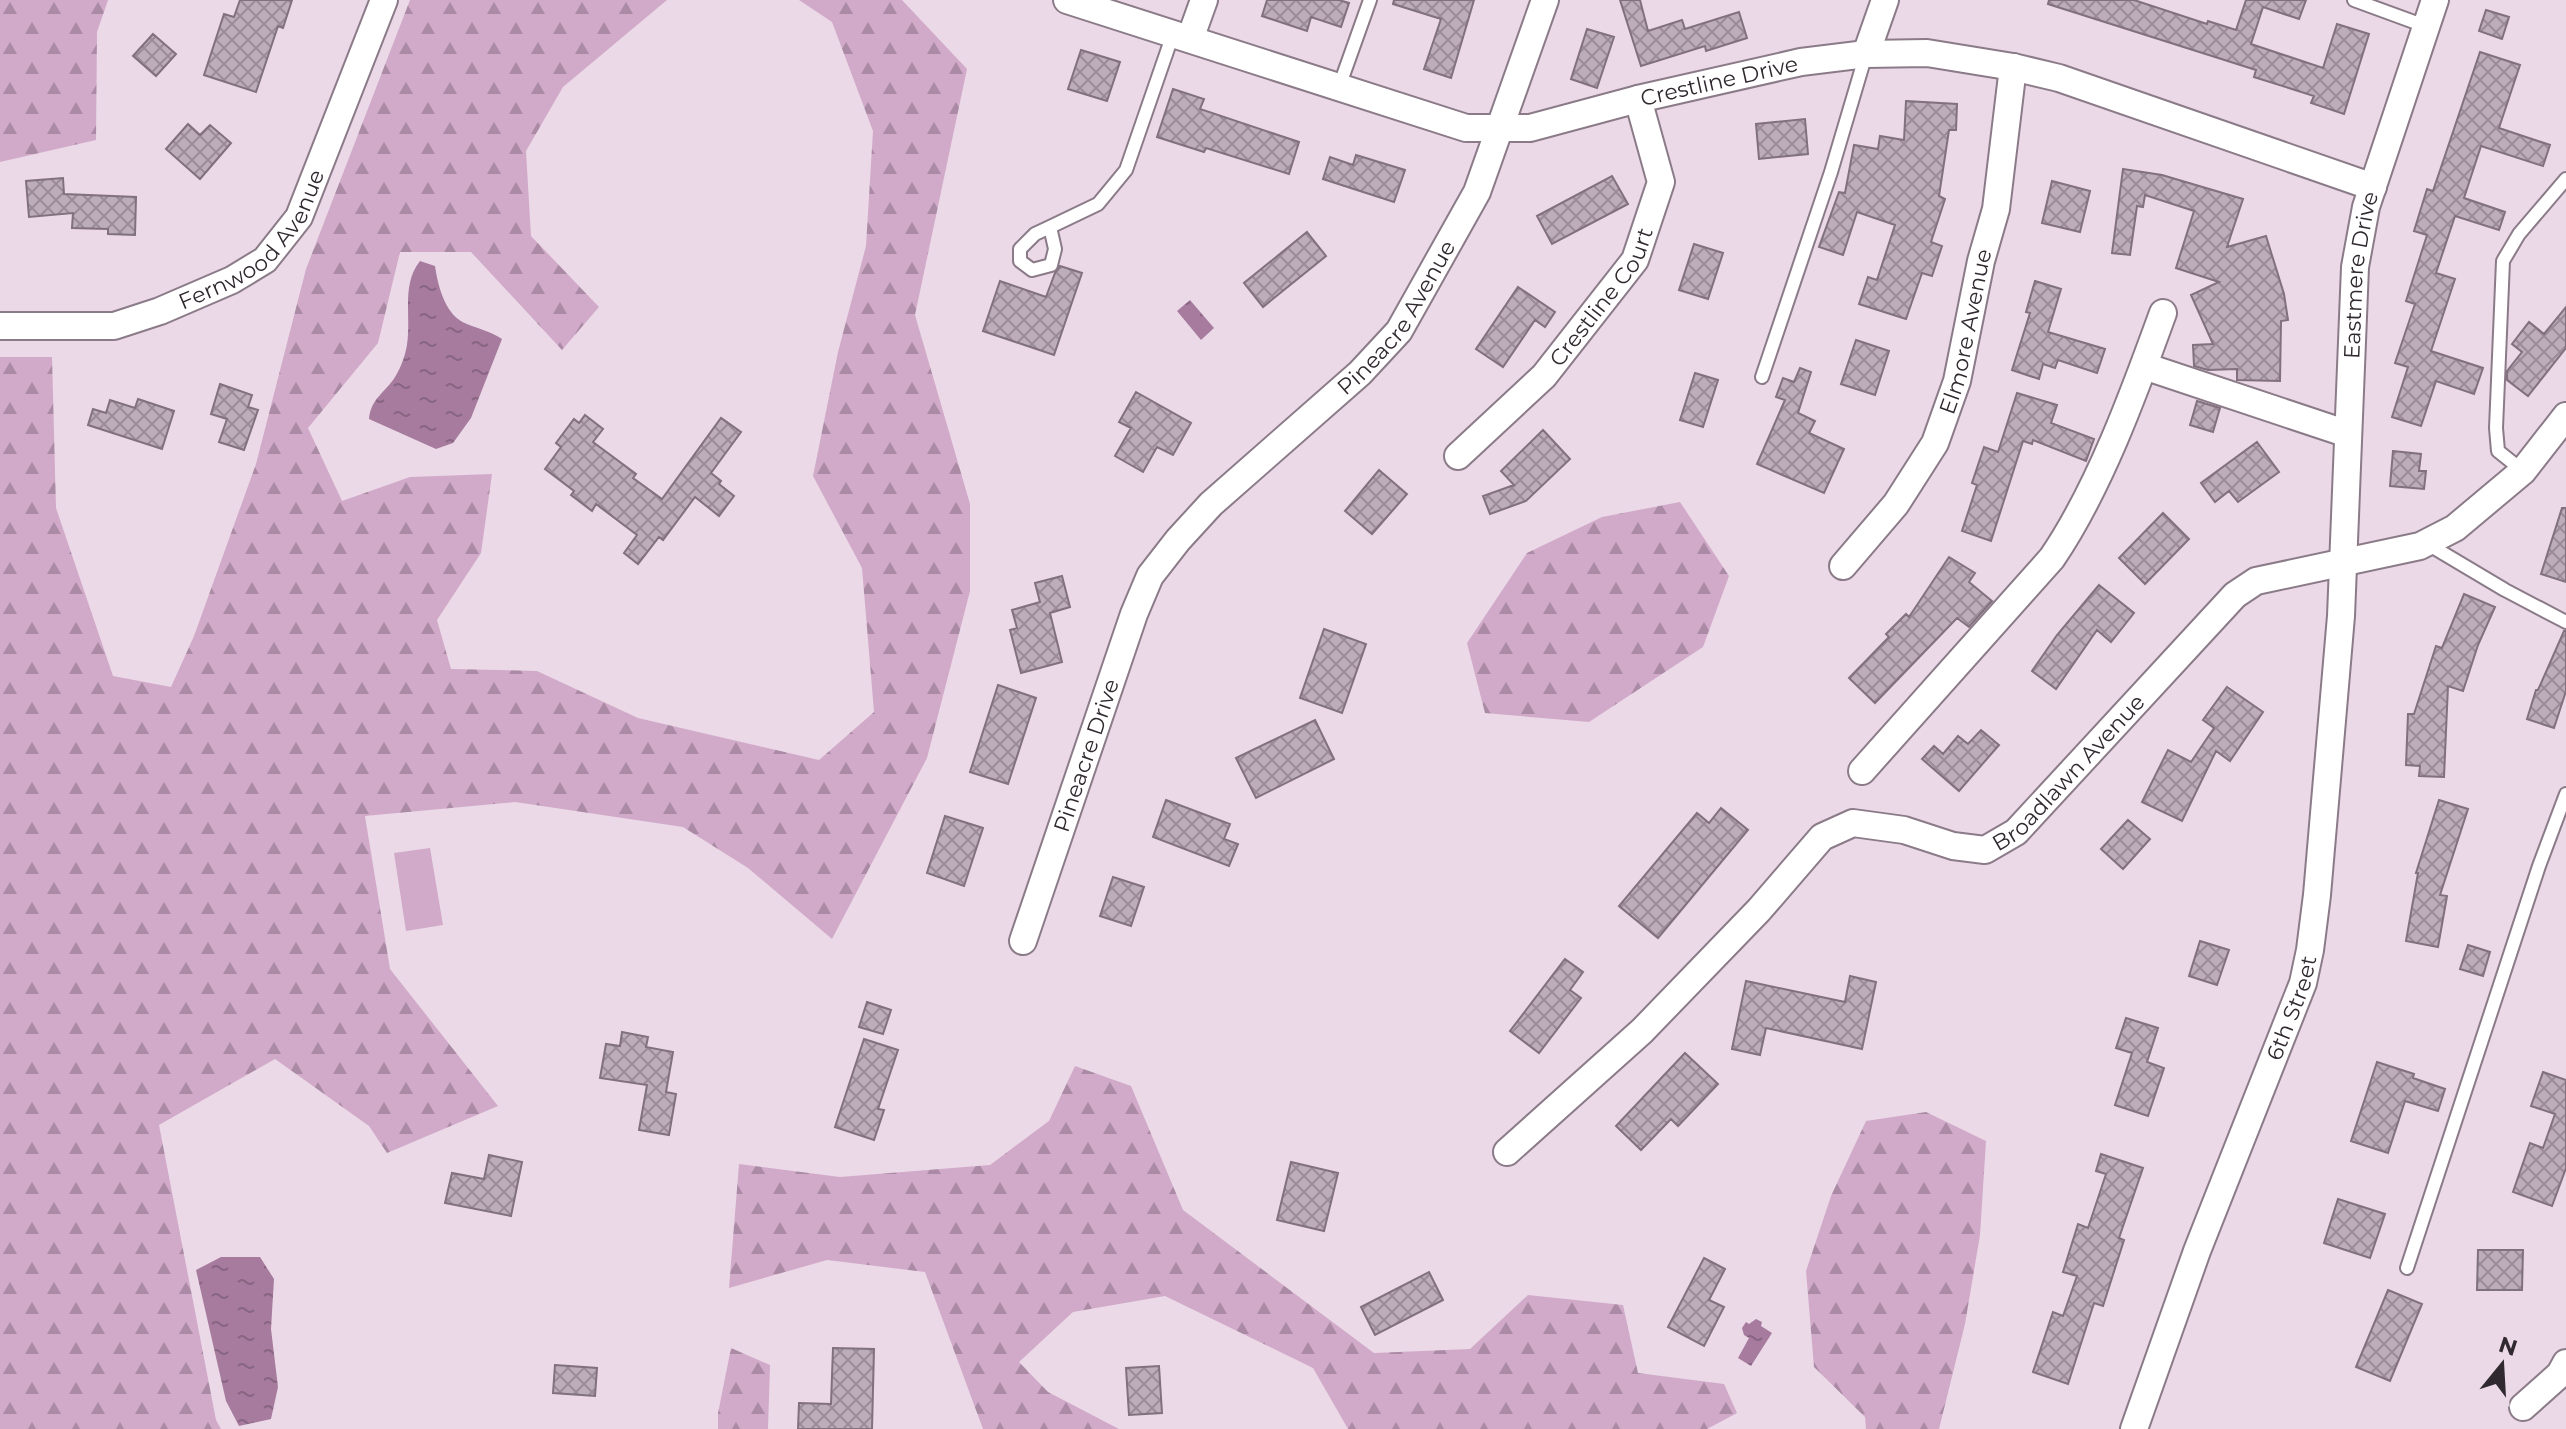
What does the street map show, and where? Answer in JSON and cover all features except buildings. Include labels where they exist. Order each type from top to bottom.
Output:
[{"type":"street","name":"Fernwood Avenue","points":[[0,326],[114,326],[160,311],[232,280],[265,260],[299,217],[384,0]]},
{"type":"street","name":"Crestline Drive","points":[[1067,0],[1466,128],[1530,128],[1638,99],[1801,62],[1866,54],[1927,53],[2059,78],[2373,187]]},
{"type":"street","points":[[1182,37],[1204,0]]},
{"type":"street","name":"Pineacre Avenue","points":[[1154,571],[1211,504],[1360,373],[1399,331],[1477,192],[1545,0]]},
{"type":"street","points":[[1866,54],[1885,0]]},
{"type":"street","name":"Eastmere Drive","points":[[2343,561],[2355,267],[2366,207],[2435,0]]},
{"type":"street","name":"Elmore Avenue","points":[[1843,566],[1896,504],[1935,443],[1957,381],[1981,261],[1996,209],[2013,67]]},
{"type":"street","name":"Crestline Court","points":[[1458,456],[1544,376],[1635,260],[1661,182],[1638,99]]},
{"type":"street","points":[[1862,771],[2052,558],[2070,532],[2144,366],[2163,313]]},
{"type":"street","points":[[2144,366],[2348,434]]},
{"type":"street","name":"Broadlawn Avenue","points":[[1507,1152],[1642,1031],[1759,910],[1822,837],[1853,823],[1904,830],[1953,846],[1985,850],[2016,832],[2235,595],[2256,581],[2426,543],[2455,528],[2523,471],[2566,416]]},
{"type":"street","name":"6th Street","points":[[2134,1429],[2197,1251],[2303,983],[2317,895],[2343,561]]},
{"type":"street","name":"Pineacre Drive","points":[[1023,941],[1134,614],[1154,571]]},
{"type":"street","points":[[2523,1407],[2560,1374],[2566,1363]]},
{"type":"lane","points":[[1339,87],[1370,0]]},
{"type":"lane","points":[[2354,0],[2425,26]]},
{"type":"lane","points":[[1050,227],[1098,204],[1126,170],[1182,37]]},
{"type":"lane","points":[[1762,377],[1831,172],[1866,54]]},
{"type":"lane","points":[[2523,471],[2498,451],[2496,428],[2503,261],[2519,234],[2566,179]]},
{"type":"lane","points":[[2426,543],[2566,622]]},
{"type":"lane","points":[[2407,1268],[2539,866],[2566,794]]},
{"type":"green space","points":[[0,0],[108,0],[97,32],[96,140],[0,162]]},
{"type":"green space","points":[[410,0],[667,0],[563,87],[526,151],[531,236],[599,307],[562,350],[471,252],[400,252],[378,343],[308,428],[342,501],[410,477],[492,474],[481,553],[437,620],[451,669],[537,671],[638,718],[819,760],[874,712],[862,568],[813,476],[838,352],[866,246],[873,131],[832,22],[799,0],[902,0],[967,69],[915,315],[970,504],[970,591],[927,758],[832,939],[748,868],[683,827],[515,802],[365,816],[390,969],[498,1106],[387,1153],[369,1126],[275,1059],[159,1125],[216,1420],[221,1429],[0,1429],[0,357],[52,357],[56,508],[113,676],[171,687],[194,636],[256,464],[306,269]]},
{"type":"green space","points":[[1680,502],[1729,576],[1703,647],[1589,722],[1485,713],[1467,643],[1527,553],[1602,517]]},
{"type":"green space","points":[[430,848],[443,925],[406,931],[394,853]]},
{"type":"green space","points":[[1075,1066],[1131,1086],[1183,1210],[1374,1353],[1470,1349],[1528,1295],[1623,1305],[1638,1373],[1724,1384],[1737,1413],[1707,1429],[1348,1429],[1313,1368],[1165,1296],[1073,1312],[1019,1362],[1048,1392],[1119,1429],[983,1429],[925,1272],[827,1260],[729,1288],[739,1164],[840,1177],[990,1165],[1049,1121]]},
{"type":"green space","points":[[1926,1112],[1986,1141],[1980,1235],[1965,1324],[1939,1429],[1866,1429],[1865,1417],[1814,1367],[1806,1271],[1831,1196],[1866,1121]]},
{"type":"green space","points":[[731,1348],[770,1365],[768,1429],[718,1429],[718,1413]]},
{"type":"water","points":[[420,261],[435,266],[448,307],[459,320],[502,339],[471,418],[453,443],[436,449],[369,419],[372,406],[395,377],[404,357],[410,282]]},
{"type":"water","points":[[1190,300],[1214,328],[1201,340],[1177,311]]},
{"type":"water","points":[[221,1257],[260,1257],[274,1279],[271,1329],[278,1387],[271,1419],[239,1426],[226,1401],[196,1270]]},
{"type":"water","points":[[1756,1319],[1772,1333],[1751,1366],[1738,1358],[1749,1338],[1742,1328],[1746,1322],[1749,1324]]}]
